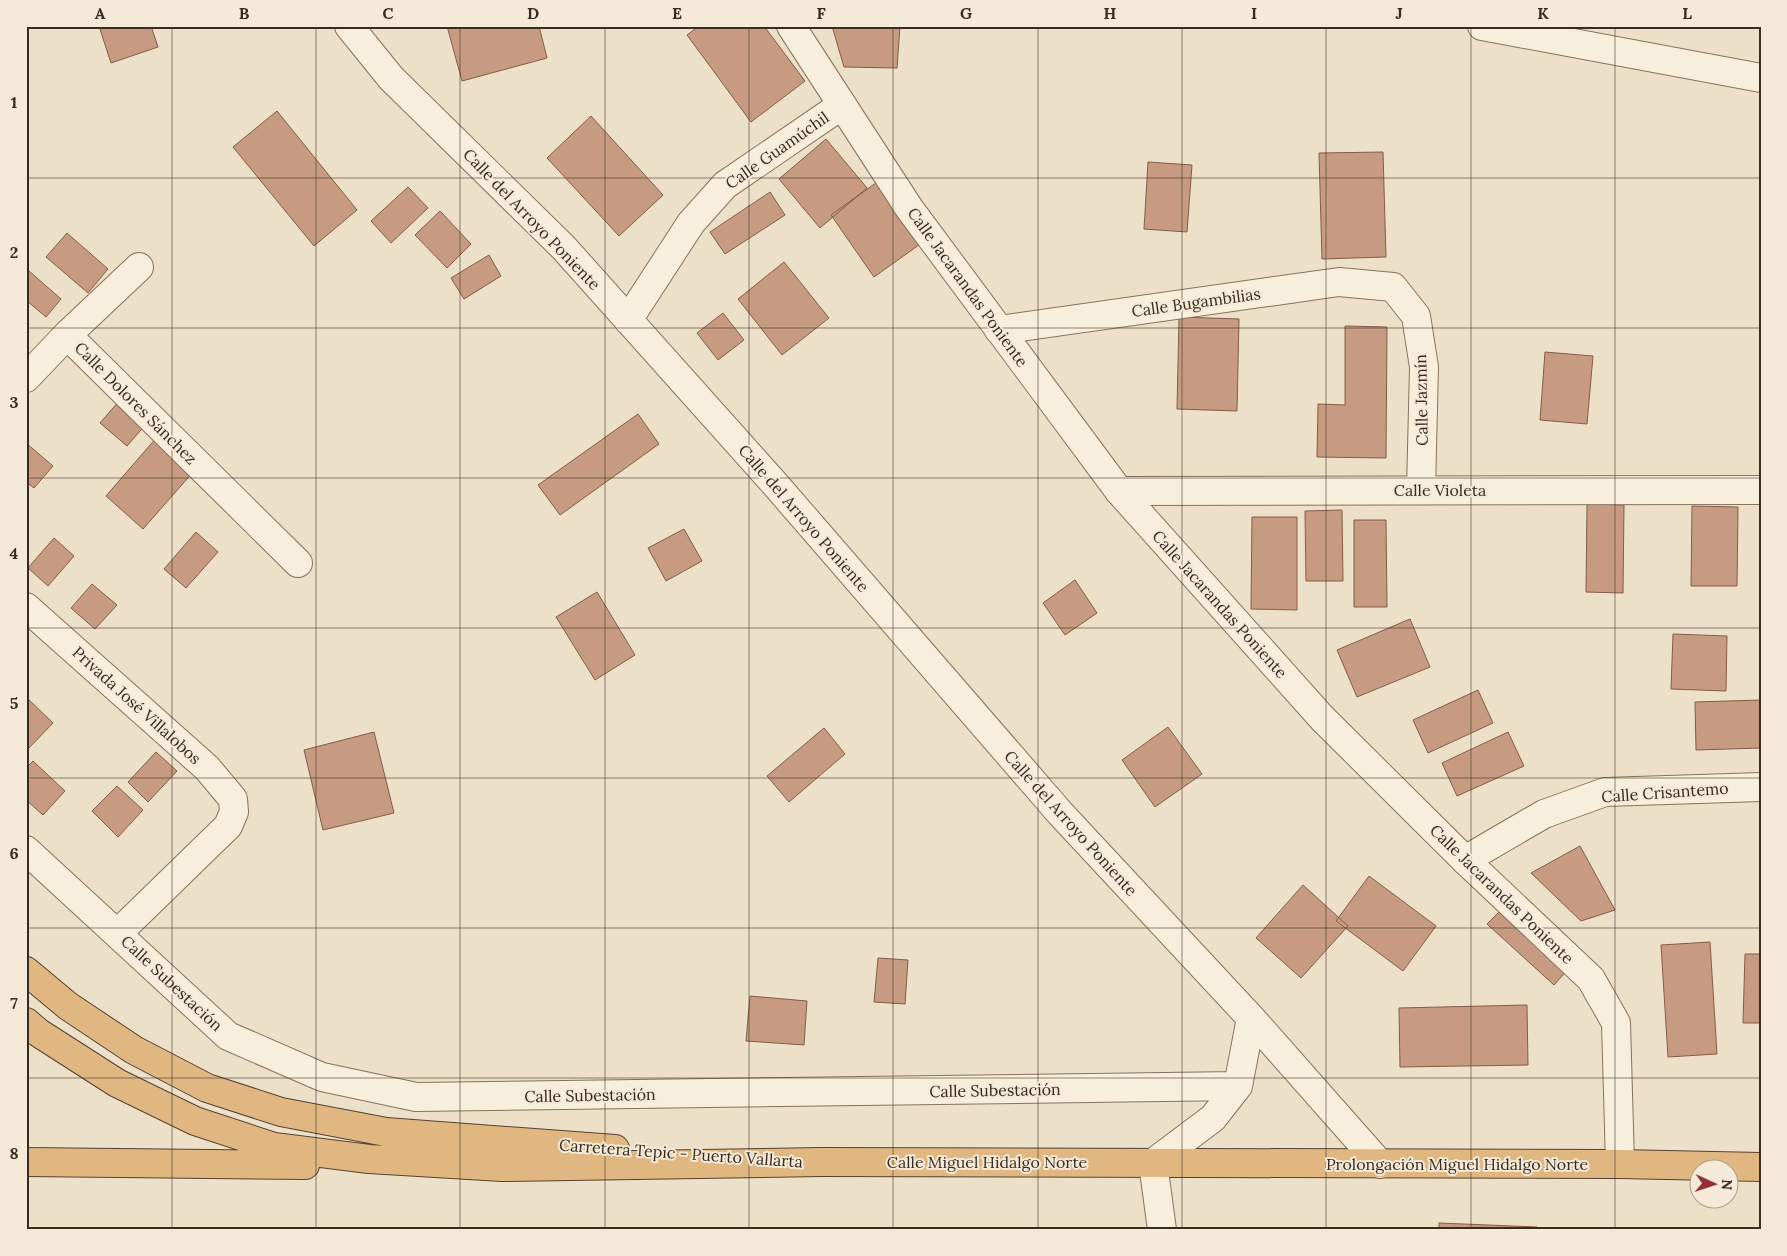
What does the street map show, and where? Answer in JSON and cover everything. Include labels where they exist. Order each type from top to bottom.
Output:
[{"type":"highway","name":"Carretera Tepic - Puerto Vallarta","points":[[26,971],[68,1006],[134,1050],[207,1088],[281,1112],[386,1132],[821,1162]]},
{"type":"highway","name":"Carretera Tepic - Puerto Vallarta","points":[[26,1022],[39,1033],[117,1083],[194,1121],[274,1147],[369,1159],[502,1167],[821,1162]]},
{"type":"highway","points":[[26,1162],[502,1167]]},
{"type":"highway","name":"Calle Miguel Hidalgo Norte","points":[[821,1162],[1153,1163]]},
{"type":"highway","name":"Prolongación Miguel Hidalgo Norte","points":[[1153,1163],[1620,1164],[1761,1167]]},
{"type":"street","name":"Calle del Arroyo Poniente","points":[[349,26],[391,78],[564,248],[776,484],[1060,813],[1252,1018],[1380,1164]]},
{"type":"street","name":"Calle Jacarandas Poniente","points":[[791,26],[909,208],[1119,491],[1322,718],[1465,860],[1591,979],[1616,1023],[1620,1164]]},
{"type":"street","points":[[1482,26],[1761,78]]},
{"type":"street","name":"Calle Guamúchil","points":[[628,320],[691,222],[725,186],[842,105]]},
{"type":"street","points":[[26,378],[67,335],[139,267]]},
{"type":"street","name":"Calle Bugambilias","points":[[1000,330],[1339,282],[1393,287]]},
{"type":"street","name":"Calle Jazmín","points":[[1393,287],[1416,316],[1424,368],[1421,490]]},
{"type":"street","name":"Calle Dolores Sánchez","points":[[67,335],[298,563]]},
{"type":"street","name":"Calle Violeta","points":[[1119,491],[1761,490]]},
{"type":"street","name":"Privada José Villalobos","points":[[26,607],[207,768],[234,799],[234,812],[228,826],[118,933]]},
{"type":"street","name":"Calle Crisantemo","points":[[1465,860],[1544,814],[1605,792],[1761,787]]},
{"type":"street","name":"Calle Subestación","points":[[26,850],[228,1036],[322,1077],[416,1098],[1238,1086]]},
{"type":"street","points":[[1162,1230],[1153,1163],[1213,1118],[1238,1086],[1252,1018]]},
{"type":"building","points":[[99,26],[151,26],[158,47],[111,63]]},
{"type":"building","points":[[447,26],[539,26],[547,58],[462,81]]},
{"type":"building","points":[[699,26],[764,26],[805,81],[751,122],[687,35]]},
{"type":"building","points":[[832,26],[900,26],[897,68],[844,67]]},
{"type":"building","points":[[277,111],[357,210],[314,246],[233,147]]},
{"type":"building","points":[[591,116],[663,195],[619,236],[547,158]]},
{"type":"building","points":[[826,139],[867,188],[820,228],[779,179]]},
{"type":"building","points":[[1383,152],[1386,257],[1322,259],[1319,153]]},
{"type":"building","points":[[1148,162],[1192,165],[1187,232],[1144,229]]},
{"type":"building","points":[[880,180],[923,242],[874,277],[831,215]]},
{"type":"building","points":[[408,187],[428,208],[391,243],[371,221]]},
{"type":"building","points":[[770,192],[785,215],[725,254],[710,232]]},
{"type":"building","points":[[440,211],[471,244],[447,268],[415,235]]},
{"type":"building","points":[[67,233],[108,269],[88,293],[46,257]]},
{"type":"building","points":[[489,255],[501,276],[464,299],[451,278]]},
{"type":"building","points":[[784,262],[829,318],[782,355],[738,299]]},
{"type":"building","points":[[29,271],[61,299],[46,317],[26,300],[26,274]]},
{"type":"building","points":[[723,313],[744,340],[718,360],[697,333]]},
{"type":"building","points":[[1179,317],[1239,319],[1237,411],[1177,409]]},
{"type":"building","points":[[1345,326],[1387,327],[1386,458],[1317,457],[1318,404],[1345,405]]},
{"type":"building","points":[[1545,352],[1593,356],[1587,424],[1540,420]]},
{"type":"building","points":[[120,400],[147,423],[127,446],[100,423]]},
{"type":"building","points":[[638,414],[659,444],[560,515],[538,485]]},
{"type":"building","points":[[157,437],[194,471],[143,529],[106,496]]},
{"type":"building","points":[[26,443],[53,466],[34,488],[26,482]]},
{"type":"building","points":[[1587,504],[1624,505],[1623,593],[1586,592]]},
{"type":"building","points":[[1692,506],[1738,507],[1737,586],[1691,586]]},
{"type":"building","points":[[1342,510],[1343,581],[1306,581],[1305,511]]},
{"type":"building","points":[[1252,517],[1297,517],[1297,610],[1251,609]]},
{"type":"building","points":[[1354,520],[1386,520],[1387,607],[1354,607]]},
{"type":"building","points":[[684,529],[702,561],[666,581],[648,548]]},
{"type":"building","points":[[196,532],[218,552],[186,588],[164,569]]},
{"type":"building","points":[[54,538],[74,556],[48,586],[28,568]]},
{"type":"building","points":[[1075,580],[1097,613],[1065,635],[1043,603]]},
{"type":"building","points":[[92,584],[117,605],[95,629],[71,608]]},
{"type":"building","points":[[597,592],[635,655],[595,680],[556,617]]},
{"type":"building","points":[[1410,619],[1430,667],[1357,697],[1337,650]]},
{"type":"building","points":[[1673,634],[1727,636],[1726,691],[1671,689]]},
{"type":"building","points":[[1478,690],[1493,723],[1428,753],[1413,720]]},
{"type":"building","points":[[26,697],[53,723],[26,751]]},
{"type":"building","points":[[1761,700],[1761,748],[1696,750],[1695,702]]},
{"type":"building","points":[[1168,727],[1202,774],[1155,807],[1122,760]]},
{"type":"building","points":[[824,728],[845,754],[789,802],[767,776]]},
{"type":"building","points":[[374,732],[394,813],[323,830],[304,750]]},
{"type":"building","points":[[1508,732],[1524,766],[1457,796],[1442,763]]},
{"type":"building","points":[[156,752],[177,771],[148,802],[128,782]]},
{"type":"building","points":[[33,761],[65,791],[43,815],[26,800],[26,768]]},
{"type":"building","points":[[117,786],[143,810],[118,837],[92,811]]},
{"type":"building","points":[[1580,846],[1615,910],[1581,921],[1531,873]]},
{"type":"building","points":[[1369,876],[1436,926],[1403,971],[1336,921]]},
{"type":"building","points":[[1303,885],[1348,926],[1301,978],[1256,938]]},
{"type":"building","points":[[1506,905],[1571,966],[1554,985],[1487,924]]},
{"type":"building","points":[[1710,942],[1717,1054],[1668,1057],[1661,945]]},
{"type":"building","points":[[1745,954],[1761,954],[1761,1023],[1743,1023]]},
{"type":"building","points":[[878,958],[908,960],[905,1004],[874,1002]]},
{"type":"building","points":[[750,996],[807,1001],[804,1045],[746,1041]]},
{"type":"building","points":[[1527,1005],[1528,1065],[1400,1067],[1399,1008]]},
{"type":"building","points":[[1439,1223],[1537,1227],[1537,1230],[1439,1230]]}]
